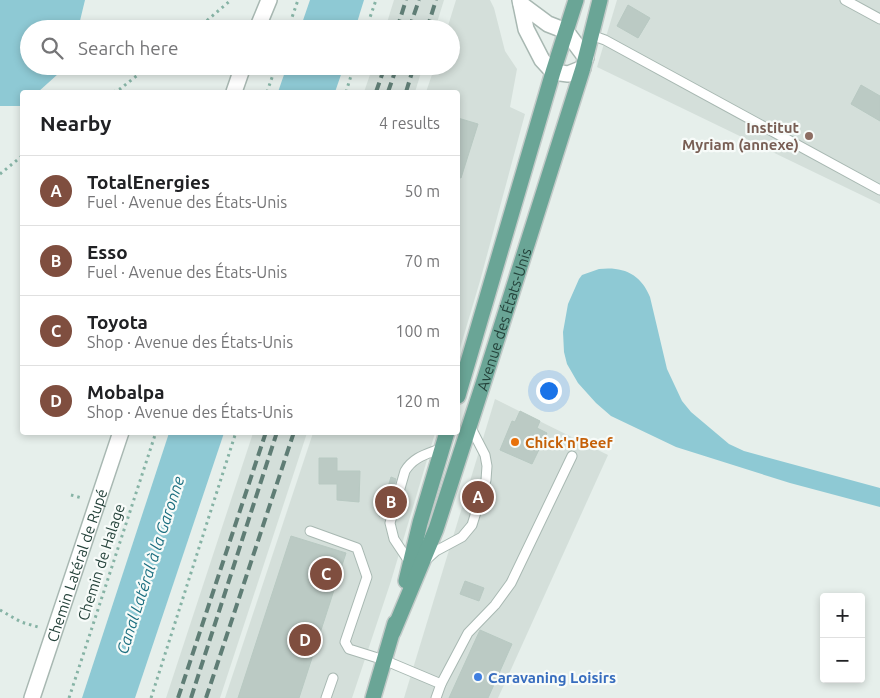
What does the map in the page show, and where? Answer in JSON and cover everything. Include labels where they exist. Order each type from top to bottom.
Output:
[{"type":"main road","name":"Avenue des États-Unis","points":[[460,389],[576,0]]},
{"type":"main road","name":"Avenue des États-Unis","points":[[416,564],[436,529],[470,426],[585,63],[600,0]]},
{"type":"main road","name":"Avenue des États-Unis","points":[[373,698],[416,564],[446,435]]},
{"type":"street","points":[[261,20],[269,0]]},
{"type":"street","points":[[520,2],[548,24],[566,31],[585,63],[568,74],[553,72],[542,60],[531,40],[526,29],[520,2]]},
{"type":"street","points":[[235,90],[240,75]]},
{"type":"street","name":"Chemin Latéral de Rupé","points":[[32,698],[120,435]]},
{"type":"lane","points":[[845,0],[880,19]]},
{"type":"lane","points":[[591,35],[605,40],[880,190]]},
{"type":"lane","points":[[442,448],[420,456],[409,464],[405,471],[390,523],[394,538],[416,564],[462,537],[472,525],[486,480],[487,466],[486,455],[470,426]]},
{"type":"lane","points":[[436,698],[441,684],[468,633],[495,605],[511,583],[572,456]]},
{"type":"lane","points":[[310,531],[357,548],[367,577],[345,642],[350,649],[384,660],[441,684]]},
{"type":"lane","points":[[326,698],[333,678]]},
{"type":"path","points":[[208,20],[231,0]]},
{"type":"path","points":[[291,20],[298,0]]},
{"type":"path","points":[[369,20],[376,0]]},
{"type":"path","points":[[118,90],[138,75]]},
{"type":"path","points":[[268,90],[273,75]]},
{"type":"path","points":[[347,90],[351,75]]},
{"type":"path","points":[[0,174],[20,158]]},
{"type":"path","name":"Chemin de Halage","points":[[69,698],[155,435]]},
{"type":"path","points":[[151,698],[235,435]]},
{"type":"path","points":[[0,610],[21,622],[53,631]]},
{"type":"shaded area","points":[[394,0],[444,0],[438,20],[388,20]]},
{"type":"shaded area","points":[[456,0],[490,0],[494,8],[505,51],[517,69],[510,107],[525,114],[460,348],[460,90],[427,90],[432,75],[460,75],[460,20],[450,20]]},
{"type":"shaded area","name":"Institut Myriam (annexe)","points":[[617,0],[880,0],[880,204],[597,67]]},
{"type":"shaded area","points":[[370,75],[420,75],[416,90],[365,90]]},
{"type":"shaded area","points":[[495,399],[608,455],[498,698],[404,698]]},
{"type":"shaded area","points":[[252,435],[306,435],[220,698],[166,698]]},
{"type":"shaded area","points":[[312,435],[434,435],[391,581],[352,698],[225,698]]},
{"type":"water","points":[[0,0],[85,0],[80,20],[20,20],[20,75],[57,75],[40,90],[20,90],[20,106],[0,106]]},
{"type":"water","points":[[310,0],[364,0],[358,20],[303,20]]},
{"type":"water","points":[[284,75],[341,75],[336,90],[279,90]]},
{"type":"water","points":[[599,269],[623,270],[642,282],[650,297],[667,369],[682,401],[691,412],[729,444],[744,451],[880,488],[880,507],[790,483],[676,447],[611,416],[578,383],[567,364],[564,352],[563,332],[568,304],[582,275]]},
{"type":"water","name":"Canal Latéral à la Garonne","points":[[168,435],[223,435],[135,698],[82,698]]},
{"type":"building","points":[[628,5],[650,18],[638,38],[617,26]]},
{"type":"building","points":[[861,85],[880,96],[880,121],[851,104]]},
{"type":"building","points":[[460,119],[478,124],[460,178]]},
{"type":"building","points":[[520,411],[540,421],[537,428],[547,433],[532,464],[500,450],[512,421],[515,422]]},
{"type":"building","points":[[319,458],[337,458],[337,471],[360,471],[359,502],[337,500],[337,484],[319,484]]},
{"type":"building","points":[[391,477],[396,479],[385,518],[379,516]]},
{"type":"building","points":[[291,536],[346,553],[299,698],[238,698]]},
{"type":"building","points":[[465,581],[484,588],[479,601],[460,594]]},
{"type":"building","points":[[480,630],[512,644],[488,698],[449,698]]},
{"type":"railway","points":[[400,20],[406,0]]},
{"type":"railway","points":[[412,20],[419,0]]},
{"type":"railway","points":[[430,20],[436,0]]},
{"type":"railway","points":[[377,90],[382,75]]},
{"type":"railway","points":[[389,90],[394,75]]},
{"type":"railway","points":[[407,90],[411,75]]},
{"type":"railway","points":[[178,698],[265,435]]},
{"type":"railway","points":[[191,698],[276,435]]},
{"type":"railway","points":[[206,698],[293,435]]},
{"type":"place","name":"Institut Myriam (annexe)","points":[[809,136]]},
{"type":"place","name":"Chick'n'Beef","points":[[515,442]]},
{"type":"place","name":"TotalEnergies","points":[[478,497]]},
{"type":"place","name":"Esso","points":[[391,502]]},
{"type":"place","name":"Toyota","points":[[326,574]]},
{"type":"place","name":"Mobalpa","points":[[305,640]]},
{"type":"place","name":"Caravaning Loisirs","points":[[478,677]]}]
